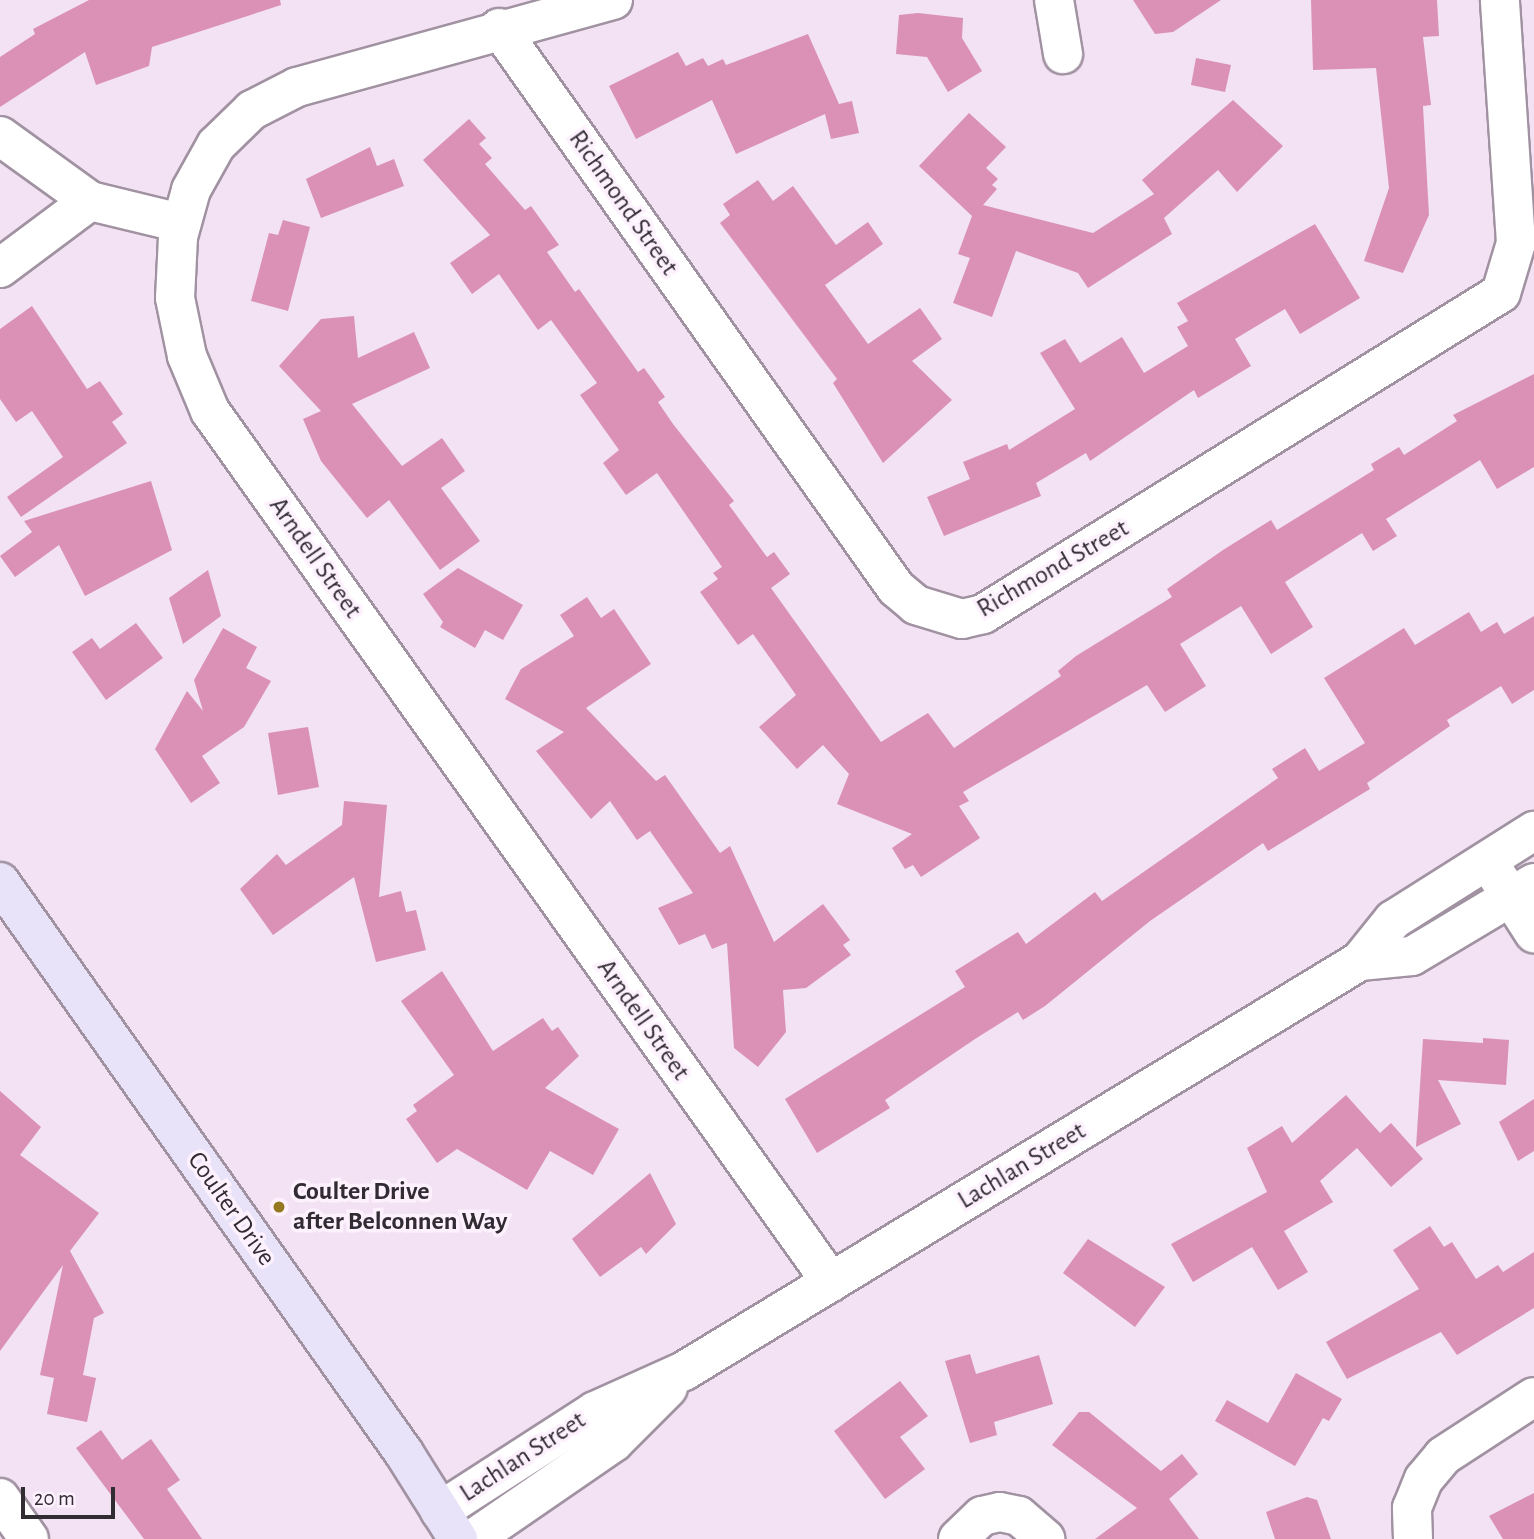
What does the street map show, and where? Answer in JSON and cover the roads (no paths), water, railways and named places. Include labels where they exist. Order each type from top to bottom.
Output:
[{"type":"main road","name":"Coulter Drive","points":[[0,882],[449,1525]]},
{"type":"street","name":"Arndell Street","points":[[614,0],[499,28],[297,87],[252,110],[216,145],[191,190],[181,223],[175,298],[187,356],[210,411],[831,1282]]},
{"type":"street","points":[[1054,0],[1063,54]]},
{"type":"street","name":"Richmond Street","points":[[499,28],[896,588],[916,606],[962,619],[983,614],[1501,293],[1516,243],[1500,0]]},
{"type":"street","points":[[0,136],[90,201],[181,223]]},
{"type":"street","points":[[0,268],[90,201]]},
{"type":"street","name":"Lachlan Street","points":[[449,1525],[595,1411],[684,1371],[1360,961],[1393,920],[1534,831]]},
{"type":"street","points":[[1488,860],[1523,890],[1534,933]]},
{"type":"street","name":"Lachlan Street","points":[[1360,961],[1412,956],[1523,890]]},
{"type":"street","name":"Lachlan Street","points":[[473,1539],[614,1442],[684,1371]]},
{"type":"street","points":[[1413,1539],[1412,1508],[1423,1479],[1443,1455],[1534,1397]]},
{"type":"street","points":[[0,1498],[29,1539]]},
{"type":"street","points":[[958,1539],[982,1516],[1000,1513],[1019,1516],[1045,1539]]},
{"type":"place","name":"Coulter Drive after Belconnen Way","points":[[279,1207]]}]
